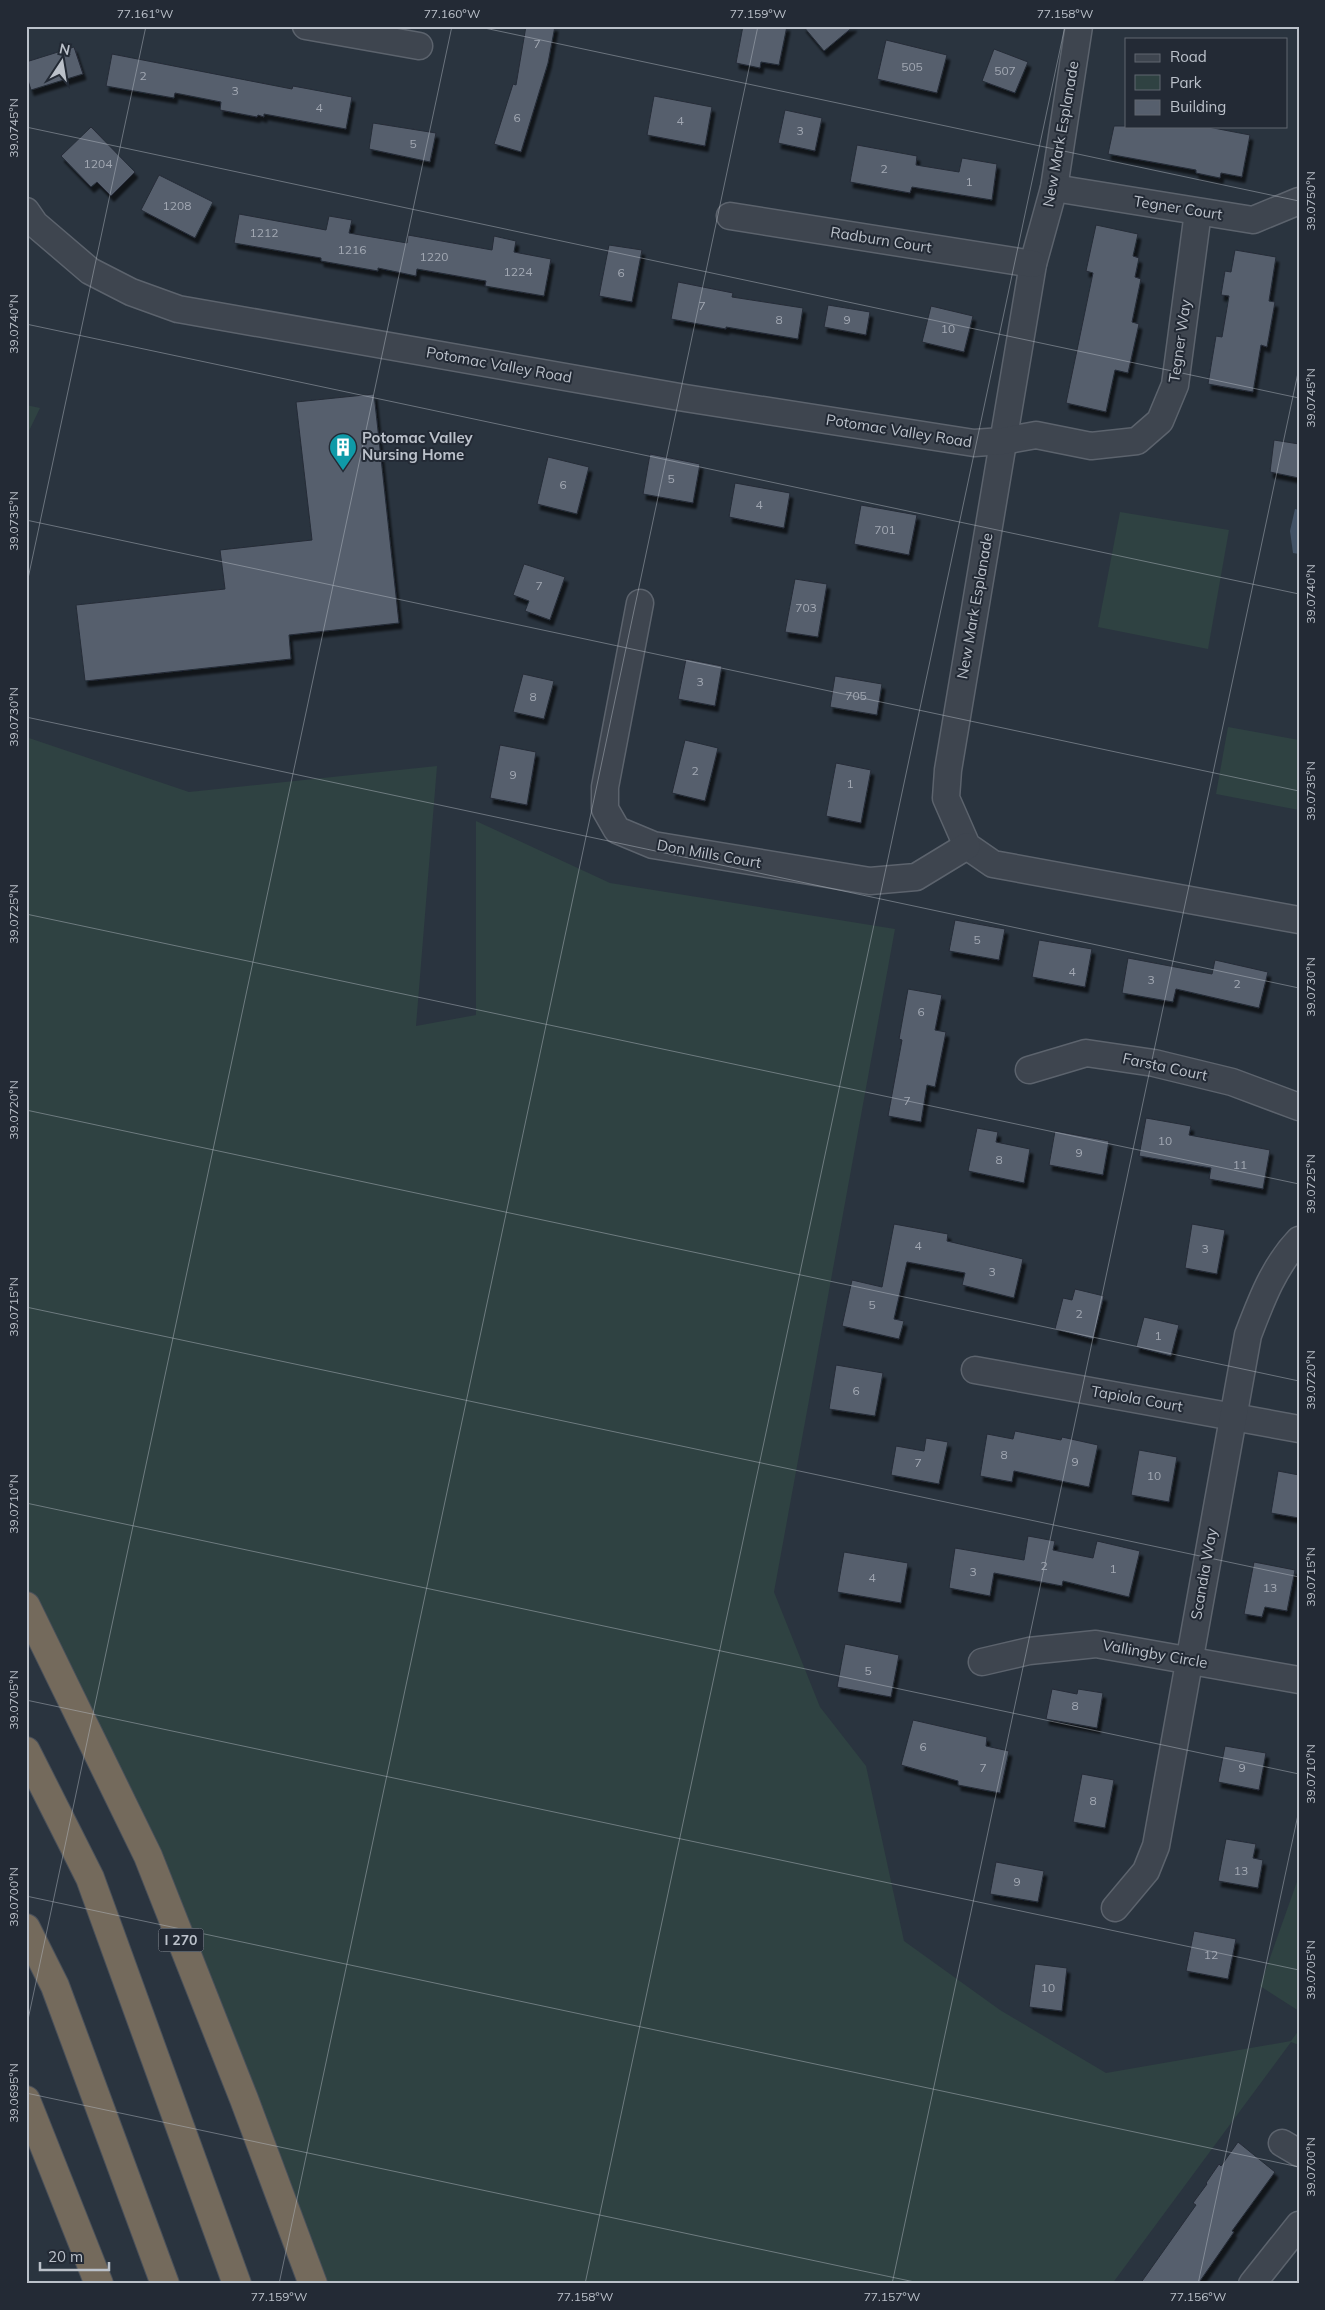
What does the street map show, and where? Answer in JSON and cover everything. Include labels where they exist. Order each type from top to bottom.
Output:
[{"type":"highway","name":"I 270","points":[[26,1606],[148,1856],[244,2099],[313,2284]]},
{"type":"highway","points":[[26,1751],[90,1878],[237,2284]]},
{"type":"highway","points":[[26,1928],[55,1986],[165,2284]]},
{"type":"highway","points":[[26,2100],[99,2284]]},
{"type":"street","points":[[306,26],[419,46]]},
{"type":"street","name":"New Mark Esplanade","points":[[967,846],[946,798],[948,770],[1033,264],[1054,188],[1079,26]]},
{"type":"street","name":"Tegner Court","points":[[1054,188],[1253,220],[1299,201]]},
{"type":"street","name":"Potomac Valley Road","points":[[26,211],[35,224],[90,271],[130,292],[178,310],[685,398],[974,443],[1003,441]]},
{"type":"street","name":"Tegner Way","points":[[1003,441],[1036,435],[1091,446],[1137,441],[1160,422],[1175,384],[1198,212]]},
{"type":"street","name":"Radburn Court","points":[[730,216],[1033,264]]},
{"type":"street","name":"Don Mills Court","points":[[640,602],[605,787],[605,809],[617,830],[653,845],[870,881],[916,877],[967,846]]},
{"type":"street","points":[[967,846],[993,864],[1299,920]]},
{"type":"street","name":"Farsta Court","points":[[1029,1070],[1086,1053],[1154,1062],[1223,1080],[1299,1107]]},
{"type":"street","name":"Scandia Way","points":[[1115,1908],[1146,1871],[1156,1846],[1233,1417],[1252,1326],[1264,1292],[1290,1249],[1299,1240]]},
{"type":"street","name":"Tapiola Court","points":[[975,1370],[1299,1429]]},
{"type":"street","name":"Vallingby Circle","points":[[982,1662],[1029,1651],[1096,1644],[1299,1680]]},
{"type":"street","points":[[1252,2284],[1299,2224]]},
{"type":"green space","points":[[26,405],[40,408],[26,437]]},
{"type":"green space","points":[[1120,512],[1229,530],[1208,649],[1098,627]]},
{"type":"green space","points":[[1228,727],[1299,740],[1299,810],[1216,794]]},
{"type":"green space","points":[[26,737],[189,792],[437,766],[416,1026],[476,1015],[476,821],[610,883],[895,929],[774,1592],[820,1707],[866,1766],[904,1941],[1000,2010],[1106,2073],[1291,2041],[1299,2030],[1299,2045],[1291,2042],[1112,2284],[313,2284],[244,2099],[26,1606]]},
{"type":"green space","points":[[1299,1876],[1299,2011],[1260,1986]]},
{"type":"water","points":[[1295,509],[1299,510],[1299,554],[1293,553],[1290,531]]},
{"type":"building","points":[[526,26],[555,26],[548,63],[521,152],[494,144],[513,84],[516,85]]},
{"type":"building","points":[[743,26],[787,26],[779,65],[761,62],[760,68],[736,63]]},
{"type":"building","points":[[803,26],[854,26],[824,51]]},
{"type":"building","points":[[886,40],[947,55],[937,93],[877,79]]},
{"type":"building","points":[[74,47],[83,74],[31,90],[26,74],[26,62]]},
{"type":"building","points":[[994,49],[1028,62],[1015,93],[982,81]]},
{"type":"building","points":[[112,54],[292,89],[293,86],[352,97],[346,129],[264,114],[264,117],[258,115],[257,117],[220,110],[221,102],[175,93],[174,98],[106,86]]},
{"type":"building","points":[[654,96],[712,107],[705,146],[647,135]]},
{"type":"building","points":[[785,110],[822,118],[815,151],[778,143]]},
{"type":"building","points":[[373,123],[436,133],[430,162],[369,149]]},
{"type":"building","points":[[1114,126],[1125,126],[1125,128],[1213,128],[1250,135],[1242,177],[1221,173],[1220,178],[1196,173],[1196,170],[1108,154]]},
{"type":"building","points":[[91,127],[135,172],[111,196],[97,182],[91,187],[61,156]]},
{"type":"building","points":[[857,145],[917,156],[916,165],[959,172],[962,158],[997,164],[992,200],[912,187],[910,193],[850,182]]},
{"type":"building","points":[[159,175],[213,202],[195,238],[141,210]]},
{"type":"building","points":[[239,214],[326,230],[329,216],[352,220],[349,233],[407,243],[408,235],[492,250],[494,236],[516,241],[514,252],[551,259],[544,296],[485,286],[486,281],[417,269],[416,276],[378,268],[378,271],[321,261],[321,258],[234,243]]},
{"type":"building","points":[[1096,225],[1138,234],[1133,256],[1139,258],[1135,277],[1141,279],[1132,322],[1139,324],[1128,373],[1115,370],[1106,412],[1066,403],[1093,273],[1086,271]]},
{"type":"building","points":[[609,245],[642,250],[632,302],[599,296]]},
{"type":"building","points":[[1235,250],[1276,257],[1269,301],[1275,302],[1267,347],[1261,345],[1253,392],[1208,384],[1216,336],[1222,337],[1229,296],[1221,295],[1225,271],[1231,272]]},
{"type":"building","points":[[678,282],[733,293],[732,297],[803,308],[798,339],[671,319]]},
{"type":"building","points":[[828,305],[870,312],[866,335],[824,327]]},
{"type":"building","points":[[931,306],[973,316],[964,352],[922,342]]},
{"type":"building","name":"Potomac Valley Nursing Home","points":[[374,394],[399,623],[289,635],[291,659],[85,681],[76,605],[225,589],[220,550],[312,540],[296,402]]},
{"type":"building","points":[[1274,440],[1299,444],[1299,478],[1270,472]]},
{"type":"building","points":[[650,454],[700,464],[693,503],[643,494]]},
{"type":"building","points":[[548,457],[589,467],[577,514],[537,504]]},
{"type":"building","points":[[735,483],[790,493],[784,528],[729,517]]},
{"type":"building","points":[[861,505],[917,515],[909,555],[854,544]]},
{"type":"building","points":[[524,564],[565,577],[550,620],[525,611],[529,601],[513,595]]},
{"type":"building","points":[[795,579],[827,584],[818,637],[785,632]]},
{"type":"building","points":[[686,659],[722,666],[715,706],[678,699]]},
{"type":"building","points":[[523,674],[554,681],[544,719],[513,712]]},
{"type":"building","points":[[835,676],[882,684],[877,715],[830,707]]},
{"type":"building","points":[[685,740],[718,748],[705,801],[672,793]]},
{"type":"building","points":[[500,745],[536,752],[527,805],[490,798]]},
{"type":"building","points":[[836,763],[871,770],[861,823],[826,816]]},
{"type":"building","points":[[955,920],[1005,929],[999,960],[949,951]]},
{"type":"building","points":[[1039,940],[1092,949],[1085,987],[1032,977]]},
{"type":"building","points":[[1128,958],[1212,974],[1215,960],[1268,972],[1259,1008],[1176,989],[1173,1002],[1122,993]]},
{"type":"building","points":[[908,989],[942,995],[935,1030],[946,1032],[935,1087],[927,1085],[921,1122],[888,1116],[902,1040],[899,1039]]},
{"type":"building","points":[[1146,1118],[1191,1126],[1189,1135],[1270,1150],[1263,1189],[1209,1179],[1211,1168],[1139,1156]]},
{"type":"building","points":[[977,1128],[998,1132],[996,1142],[1030,1149],[1024,1183],[968,1171]]},
{"type":"building","points":[[1055,1131],[1109,1141],[1103,1175],[1049,1165]]},
{"type":"building","points":[[894,1224],[948,1234],[947,1241],[1023,1259],[1014,1298],[962,1285],[965,1273],[907,1262],[894,1319],[904,1321],[899,1339],[842,1326],[852,1280],[882,1287]]},
{"type":"building","points":[[1192,1224],[1225,1230],[1217,1274],[1185,1268]]},
{"type":"building","points":[[1075,1289],[1104,1296],[1093,1339],[1055,1329],[1063,1298],[1072,1300]]},
{"type":"building","points":[[1144,1317],[1179,1325],[1171,1356],[1136,1347]]},
{"type":"building","points":[[836,1365],[883,1373],[875,1416],[829,1409]]},
{"type":"building","points":[[1015,1431],[1061,1440],[1062,1437],[1098,1445],[1089,1487],[1014,1471],[1012,1482],[980,1476],[987,1434],[1013,1439]]},
{"type":"building","points":[[926,1438],[948,1442],[939,1484],[891,1475],[896,1446],[924,1451]]},
{"type":"building","points":[[1139,1450],[1177,1457],[1169,1502],[1131,1495]]},
{"type":"building","points":[[1278,1471],[1299,1475],[1299,1518],[1271,1513]]},
{"type":"building","points":[[1028,1536],[1055,1541],[1053,1550],[1093,1558],[1097,1541],[1140,1551],[1129,1597],[1063,1581],[1062,1586],[994,1573],[990,1596],[949,1588],[955,1548],[1024,1560]]},
{"type":"building","points":[[844,1552],[908,1563],[901,1603],[837,1592]]},
{"type":"building","points":[[1254,1562],[1295,1570],[1287,1611],[1265,1607],[1262,1617],[1244,1614]]},
{"type":"building","points":[[845,1644],[899,1655],[891,1697],[837,1687]]},
{"type":"building","points":[[1052,1689],[1077,1694],[1078,1689],[1103,1693],[1097,1728],[1046,1719]]},
{"type":"building","points":[[913,1720],[987,1737],[986,1746],[1009,1751],[1000,1793],[958,1785],[958,1781],[901,1765]]},
{"type":"building","points":[[1225,1746],[1266,1753],[1259,1790],[1218,1782]]},
{"type":"building","points":[[1082,1774],[1114,1780],[1105,1828],[1073,1822]]},
{"type":"building","points":[[1226,1839],[1256,1844],[1253,1858],[1263,1860],[1258,1888],[1218,1881]]},
{"type":"building","points":[[996,1862],[1044,1871],[1038,1902],[990,1894]]},
{"type":"building","points":[[1194,1931],[1236,1939],[1228,1979],[1186,1971]]},
{"type":"building","points":[[1035,1964],[1067,1968],[1062,2011],[1029,2007]]},
{"type":"building","points":[[1238,2142],[1275,2172],[1232,2231],[1234,2232],[1198,2284],[1140,2284],[1196,2205],[1193,2203],[1219,2164],[1221,2166]]},
{"type":"place","name":"Potomac Valley Nursing Home","points":[[343,471]]}]
